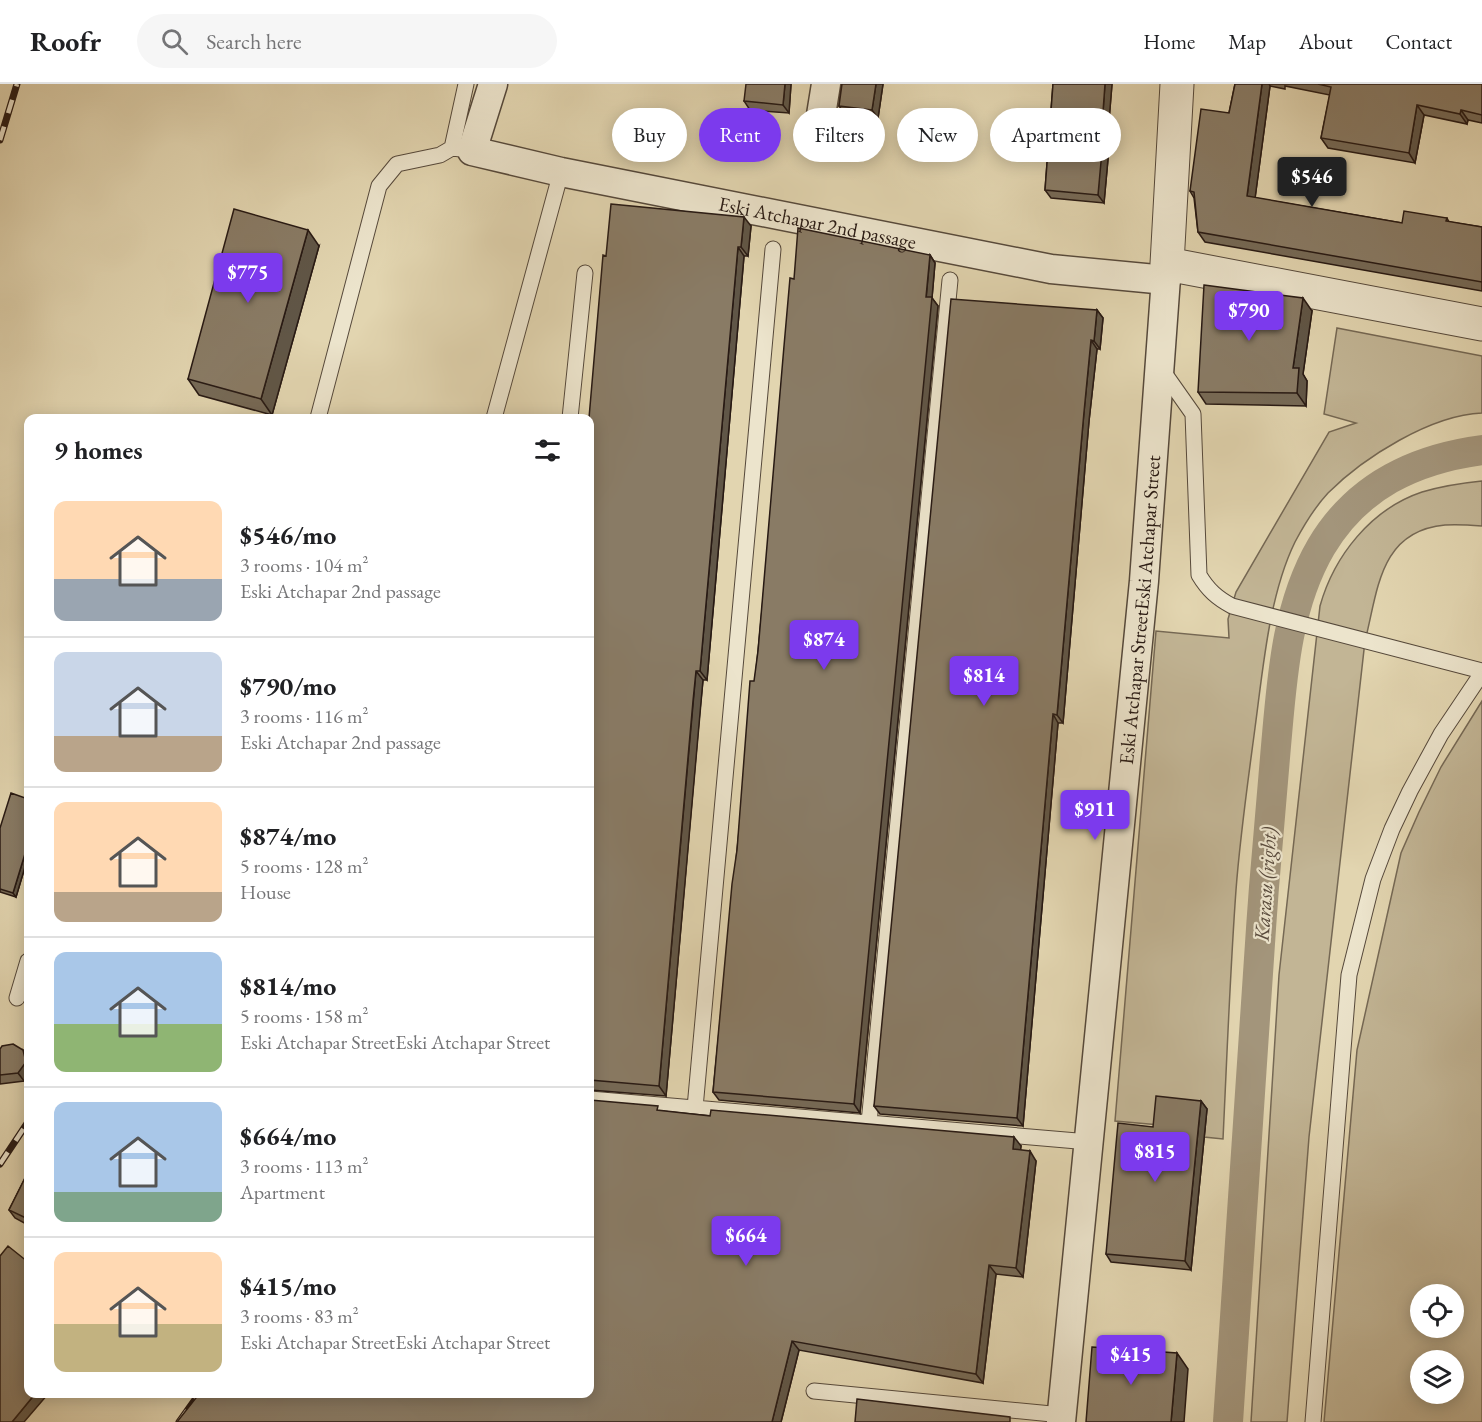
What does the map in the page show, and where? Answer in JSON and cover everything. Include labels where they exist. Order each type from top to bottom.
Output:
[{"type":"street","points":[[462,149],[493,84]]},
{"type":"street","points":[[822,108],[826,84]]},
{"type":"street","points":[[1166,272],[1176,84]]},
{"type":"street","name":"Eski Atchapar 2nd passage","points":[[462,149],[561,172],[1051,268],[1166,272],[1482,324]]},
{"type":"street","name":"Eski Atchapar StreetEski Atchapar Street","points":[[1061,1418],[1144,581],[1166,272]]},
{"type":"lane","points":[[319,414],[379,186],[397,164],[462,149],[466,84]]},
{"type":"lane","points":[[495,414],[561,172]]},
{"type":"lane","points":[[695,1108],[773,249]]},
{"type":"lane","points":[[570,414],[585,273]]},
{"type":"lane","points":[[869,1123],[950,280]]},
{"type":"lane","points":[[1159,365],[1193,414],[1199,575],[1218,599],[1232,606],[1482,672],[1441,734],[1392,829],[1373,879],[1348,975],[1313,1422]]},
{"type":"lane","points":[[17,998],[24,974]]},
{"type":"lane","points":[[594,1099],[1089,1142]]},
{"type":"lane","points":[[814,1391],[1061,1418]]},
{"type":"shaded area","points":[[1337,328],[1482,356],[1482,413],[1441,421],[1379,452],[1328,493],[1310,516],[1295,542],[1279,585],[1268,633],[1244,809],[1234,921],[1223,1139],[1204,1137],[1206,1109],[1160,1125],[1115,1121],[1156,631],[1229,638],[1228,619],[1236,592],[1329,432],[1356,423],[1324,414]]},
{"type":"shaded area","points":[[1482,481],[1482,526],[1445,525],[1423,530],[1406,539],[1394,551],[1385,566],[1374,603],[1365,641],[1309,1137],[1287,1422],[1251,1422],[1279,975],[1320,606],[1326,587],[1345,552],[1371,522],[1404,500],[1422,492]]},
{"type":"shaded area","points":[[1482,701],[1482,1422],[1324,1422],[1357,1050],[1401,853],[1441,767]]},
{"type":"building","points":[[746,84],[785,84],[783,105],[744,101]]},
{"type":"building","points":[[842,84],[876,84],[872,108],[839,106]]},
{"type":"building","points":[[1053,84],[1105,84],[1103,108],[1051,108]]},
{"type":"building","points":[[1235,84],[1262,84],[1247,196],[1402,223],[1404,211],[1482,227],[1482,282],[1198,232],[1194,192],[1190,191],[1201,109],[1229,113]]},
{"type":"building","points":[[1318,84],[1482,84],[1482,115],[1461,110],[1460,114],[1417,105],[1409,153],[1321,138],[1331,87]]},
{"type":"building","points":[[1047,162],[1101,162],[1098,195],[1045,190]]},
{"type":"building","points":[[611,204],[744,217],[741,247],[738,247],[700,671],[696,671],[693,701],[659,1086],[594,1080],[594,414],[589,414],[603,255],[606,256]]},
{"type":"building","points":[[234,209],[308,230],[261,399],[188,379]]},
{"type":"building","points":[[798,228],[930,255],[926,297],[932,297],[854,1104],[713,1092],[737,850],[750,681],[754,681],[758,651],[790,278],[794,279]]},
{"type":"building","points":[[1204,285],[1303,298],[1293,368],[1299,368],[1297,393],[1198,392]]},
{"type":"building","points":[[951,299],[1097,310],[1094,341],[1091,340],[1057,715],[1053,714],[1017,1118],[874,1106]]},
{"type":"building","points":[[11,793],[24,798],[24,857],[13,893],[0,889],[0,828]]},
{"type":"building","points":[[13,1044],[23,1050],[24,1065],[18,1073],[0,1075],[2,1046]]},
{"type":"building","points":[[1156,1096],[1201,1101],[1185,1261],[1106,1254],[1118,1123],[1153,1127]]},
{"type":"building","points":[[594,1100],[658,1106],[657,1110],[710,1116],[711,1110],[1014,1137],[1013,1149],[1030,1151],[1016,1268],[989,1265],[976,1374],[792,1341],[772,1422],[177,1422],[196,1398],[594,1398]]},
{"type":"building","points":[[24,1180],[24,1217],[9,1210]]},
{"type":"building","points":[[8,1246],[24,1259],[24,1398],[32,1398],[12,1422],[0,1422],[0,1256]]},
{"type":"building","points":[[1092,1347],[1177,1353],[1171,1422],[1086,1422]]},
{"type":"building","points":[[857,1399],[1010,1417],[1010,1422],[855,1422]]},
{"type":"waterway","name":"Karasu (right)","points":[[1228,1422],[1264,887],[1281,695],[1293,619],[1309,570],[1321,547],[1352,507],[1390,479],[1411,469],[1433,460],[1482,450]]},
{"type":"railway","points":[[0,140],[17,84]]},
{"type":"railway","points":[[0,1164],[24,1128]]},
{"type":"railway","points":[[179,1422],[196,1398]]}]
